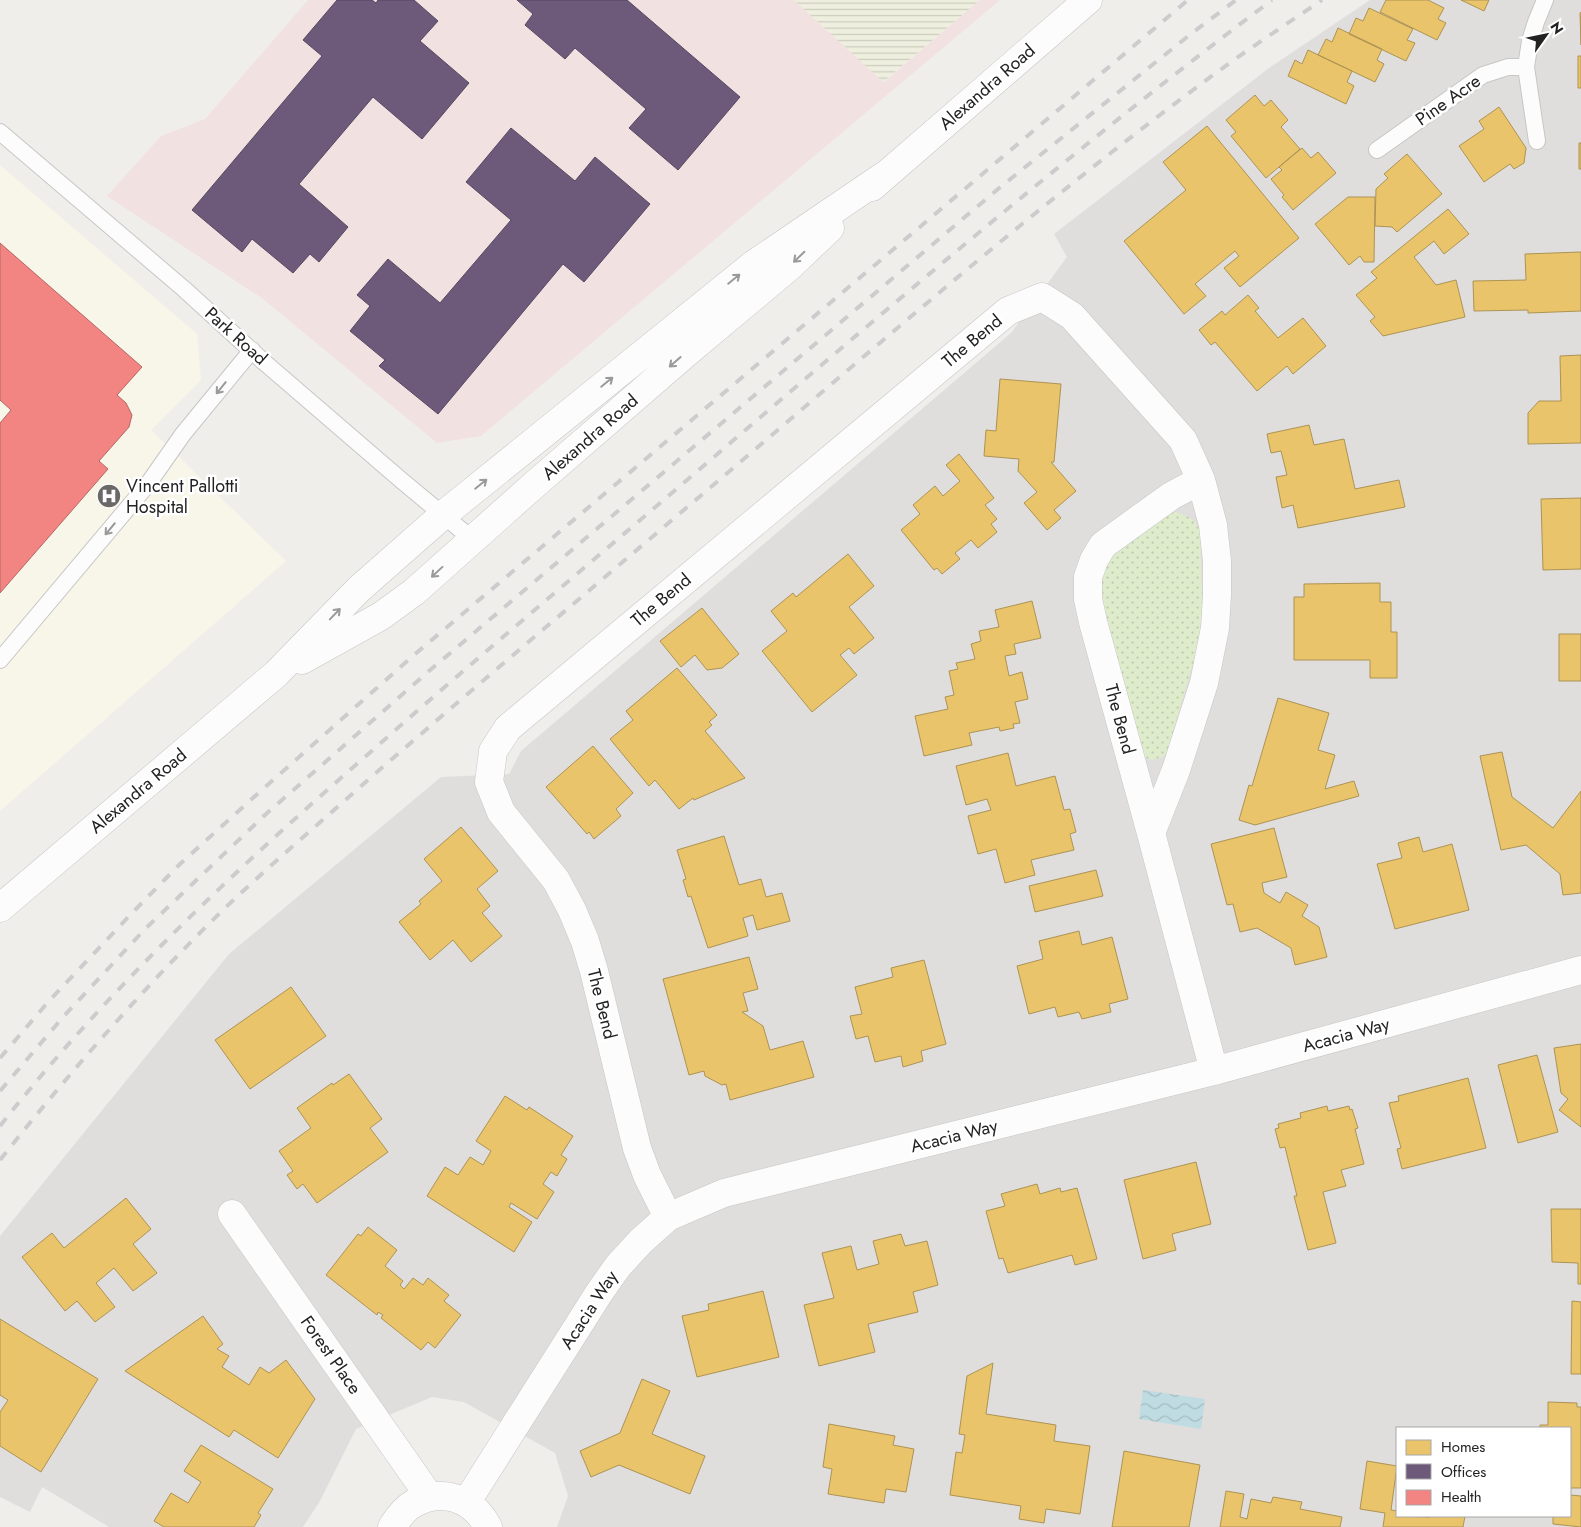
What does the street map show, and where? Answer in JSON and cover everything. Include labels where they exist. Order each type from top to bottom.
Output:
[{"type":"street","name":"Alexandra Road","points":[[276,674],[381,616],[414,592],[472,539],[684,355],[789,267],[885,175],[1088,0]]},
{"type":"street","name":"Alexandra Road","points":[[0,908],[276,674],[359,589],[443,514],[754,264],[885,175]]},
{"type":"street","name":"The Bend","points":[[668,1217],[647,1175],[638,1148],[594,971],[584,941],[572,910],[556,880],[501,812],[489,782],[493,752],[508,728],[1008,311],[1042,297],[1072,316],[1183,440],[1200,480],[1213,525],[1218,561],[1217,594],[1215,628],[1204,683],[1176,770],[1151,833]]},
{"type":"street","name":"The Bend","points":[[1200,480],[1171,496],[1104,545],[1094,560],[1088,577],[1088,599],[1214,1071]]},
{"type":"street","name":"Acacia Way","points":[[466,1503],[608,1279],[641,1241],[668,1217],[724,1193],[1214,1071],[1581,970]]},
{"type":"street","name":"Forest Place","points":[[232,1214],[429,1496]]},
{"type":"street","points":[[392,1527],[411,1504],[429,1496],[450,1497],[466,1503],[477,1512],[488,1527]]},
{"type":"lane","points":[[1537,141],[1526,67],[1530,41],[1545,0]]},
{"type":"lane","name":"Pine Acre","points":[[1377,150],[1483,75],[1508,67],[1526,67]]},
{"type":"lane","name":"Park Road","points":[[0,132],[472,539]]},
{"type":"lane","points":[[0,660],[148,484],[183,434],[252,350]]},
{"type":"shaded area","points":[[308,0],[794,0],[884,82],[980,0],[1000,0],[481,436],[437,443],[263,299],[107,196],[161,136],[205,119]]},
{"type":"shaded area","points":[[1370,0],[1581,0],[1581,1527],[557,1527],[568,1496],[555,1453],[464,1402],[432,1397],[356,1429],[320,1501],[303,1527],[109,1527],[42,1487],[30,1512],[0,1497],[0,1236],[229,954],[441,777],[509,774],[521,751],[1011,333],[1067,257],[1054,234],[1269,68]]},
{"type":"shaded area","name":"Vincent Pallotti Hospital","points":[[0,165],[197,334],[201,380],[151,430],[286,561],[0,811]]},
{"type":"green space","points":[[794,0],[980,0],[883,82]]},
{"type":"green space","points":[[1176,512],[1191,519],[1200,532],[1203,629],[1167,752],[1163,757],[1152,760],[1142,756],[1097,583],[1108,556],[1168,513]]},
{"type":"water","points":[[1143,1390],[1205,1399],[1201,1429],[1139,1419]]},
{"type":"building: Homes","points":[[1386,0],[1428,0],[1444,8],[1438,19],[1446,23],[1437,40],[1380,12]]},
{"type":"building: Homes","points":[[1461,0],[1489,0],[1484,11]]},
{"type":"building: Homes","points":[[1369,8],[1413,29],[1407,40],[1415,43],[1406,61],[1349,34],[1356,18],[1363,21]]},
{"type":"building: Homes","points":[[1581,12],[1581,45],[1580,13]]},
{"type":"building: Homes","points":[[1338,28],[1382,49],[1377,60],[1384,64],[1375,82],[1318,55],[1326,39],[1332,42]]},
{"type":"building: Homes","points":[[1308,50],[1352,71],[1347,82],[1354,86],[1346,104],[1288,76],[1295,60],[1302,64]]},
{"type":"building: Homes","points":[[1578,56],[1581,56],[1581,88],[1578,88]]},
{"type":"building: Homes","points":[[1255,95],[1264,106],[1271,100],[1288,120],[1281,127],[1300,149],[1266,178],[1231,136],[1236,132],[1226,120]]},
{"type":"building: Homes","points":[[1499,107],[1526,148],[1524,163],[1514,169],[1510,164],[1484,182],[1459,146],[1484,129],[1479,121]]},
{"type":"building: Homes","points":[[1207,126],[1299,238],[1240,287],[1224,268],[1239,256],[1235,251],[1195,284],[1206,296],[1184,314],[1124,241],[1186,190],[1163,162]]},
{"type":"building: Homes","points":[[1579,143],[1581,143],[1581,169],[1579,169]]},
{"type":"building: Homes","points":[[1302,148],[1311,158],[1318,152],[1336,173],[1293,210],[1271,179],[1282,170],[1279,167]]},
{"type":"building: Homes","points":[[1407,154],[1442,194],[1397,232],[1392,227],[1375,226],[1376,189],[1388,178],[1384,174]]},
{"type":"building: Homes","points":[[1348,197],[1375,197],[1374,262],[1364,262],[1360,256],[1349,265],[1315,224]]},
{"type":"building: Homes","points":[[1448,209],[1469,234],[1444,254],[1434,241],[1414,257],[1436,285],[1456,280],[1465,317],[1383,336],[1370,321],[1375,317],[1356,295],[1377,278],[1371,272]]},
{"type":"building: Homes","points":[[1581,252],[1581,311],[1528,313],[1528,310],[1474,311],[1473,281],[1526,280],[1525,254]]},
{"type":"building: Homes","points":[[1248,295],[1259,308],[1255,311],[1278,338],[1303,318],[1326,346],[1293,374],[1287,366],[1257,391],[1215,342],[1211,345],[1199,330],[1222,311],[1225,315]]},
{"type":"building: Homes","points":[[1581,355],[1581,443],[1528,444],[1528,413],[1539,401],[1561,401],[1560,356]]},
{"type":"building: Homes","points":[[1000,379],[1061,384],[1054,462],[1051,462],[1076,491],[1054,510],[1061,518],[1047,530],[1024,503],[1037,492],[1018,471],[1019,459],[984,456],[986,430],[996,431]]},
{"type":"building: Homes","points":[[1309,425],[1314,445],[1344,439],[1355,489],[1399,480],[1405,507],[1298,528],[1293,505],[1282,508],[1276,477],[1287,475],[1281,451],[1271,453],[1267,434]]},
{"type":"building: Homes","points":[[959,454],[994,498],[985,505],[997,519],[991,524],[997,532],[978,548],[971,540],[955,553],[960,559],[942,574],[937,568],[934,570],[901,530],[920,514],[913,505],[935,486],[943,496],[960,481],[946,465]]},
{"type":"building: Homes","points":[[1581,498],[1581,569],[1543,570],[1541,499]]},
{"type":"building: Homes","points":[[848,554],[874,586],[849,607],[874,638],[854,654],[849,648],[840,655],[857,675],[812,712],[762,651],[787,631],[771,611],[793,593],[796,597]]},
{"type":"building: Homes","points":[[1380,583],[1380,602],[1391,602],[1391,632],[1397,632],[1397,678],[1370,678],[1370,660],[1294,660],[1294,597],[1304,597],[1304,584]]},
{"type":"building: Homes","points":[[1032,601],[1041,638],[1014,644],[1016,654],[1005,656],[1009,676],[1022,672],[1028,699],[1015,702],[1020,723],[1013,724],[1014,728],[1000,731],[999,727],[969,733],[972,745],[924,756],[915,716],[948,709],[945,697],[954,695],[949,671],[958,669],[956,663],[975,659],[971,644],[981,641],[979,631],[999,627],[995,610]]},
{"type":"building: Homes","points":[[702,608],[739,654],[722,668],[707,670],[695,655],[681,667],[660,641]]},
{"type":"building: Homes","points":[[1559,634],[1581,634],[1581,681],[1559,681]]},
{"type":"building: Homes","points":[[677,668],[717,715],[709,722],[712,725],[705,731],[745,778],[694,800],[693,798],[679,809],[655,780],[649,786],[610,739],[633,720],[626,711]]},
{"type":"building: Homes","points":[[1278,698],[1329,713],[1318,750],[1335,755],[1325,789],[1354,781],[1359,796],[1255,825],[1239,820],[1249,785],[1252,786]]},
{"type":"building: Homes","points":[[593,746],[633,793],[616,809],[621,816],[594,839],[589,832],[587,834],[546,787]]},
{"type":"building: Homes","points":[[1502,752],[1512,797],[1553,828],[1581,791],[1581,893],[1563,895],[1560,874],[1526,845],[1501,850],[1480,756]]},
{"type":"building: Homes","points":[[1008,753],[1016,786],[1055,776],[1064,810],[1070,809],[1076,832],[1070,834],[1074,850],[1031,860],[1035,875],[1005,883],[996,849],[978,854],[968,816],[991,810],[987,799],[966,805],[956,766]]},
{"type":"building: Homes","points":[[461,827],[498,871],[477,889],[490,906],[482,913],[502,936],[471,962],[453,940],[430,960],[399,922],[421,904],[419,901],[442,881],[424,859]]},
{"type":"building: Homes","points":[[1274,828],[1287,877],[1262,883],[1264,893],[1280,903],[1286,892],[1308,905],[1302,916],[1319,927],[1327,957],[1295,965],[1291,948],[1257,928],[1240,932],[1233,904],[1227,905],[1211,844]]},
{"type":"building: Homes","points":[[724,836],[739,885],[761,879],[766,897],[782,893],[790,921],[757,930],[753,915],[743,918],[748,936],[708,948],[691,896],[688,897],[683,880],[686,879],[677,850]]},
{"type":"building: Homes","points":[[1419,837],[1423,852],[1452,844],[1469,910],[1395,929],[1377,864],[1402,858],[1398,843]]},
{"type":"building: Homes","points":[[1096,870],[1103,896],[1035,912],[1029,886]]},
{"type":"building: Homes","points":[[1079,931],[1082,945],[1112,937],[1128,999],[1109,1004],[1111,1012],[1082,1019],[1079,1012],[1058,1017],[1055,1007],[1029,1014],[1017,966],[1043,959],[1039,941]]},
{"type":"building: Homes","points":[[749,957],[758,989],[743,993],[748,1011],[742,1012],[763,1026],[770,1050],[803,1041],[814,1077],[730,1100],[726,1084],[722,1085],[705,1076],[704,1071],[689,1075],[663,979]]},
{"type":"building: Homes","points":[[924,960],[946,1044],[921,1051],[923,1061],[903,1067],[901,1056],[875,1062],[868,1036],[856,1039],[850,1016],[862,1014],[855,987],[893,977],[891,968]]},
{"type":"building: Homes","points":[[291,987],[326,1036],[250,1089],[215,1040]]},
{"type":"building: Homes","points":[[1581,1044],[1581,1127],[1559,1110],[1568,1099],[1561,1093],[1554,1048]]},
{"type":"building: Homes","points":[[1537,1055],[1558,1132],[1518,1143],[1498,1065]]},
{"type":"building: Homes","points":[[349,1074],[382,1119],[370,1128],[388,1152],[317,1203],[303,1184],[297,1189],[287,1175],[293,1171],[279,1151],[311,1128],[297,1108],[332,1083],[333,1085]]},
{"type":"building: Homes","points":[[1468,1078],[1486,1148],[1402,1169],[1397,1149],[1401,1148],[1389,1103],[1399,1101],[1398,1096]]},
{"type":"building: Homes","points":[[505,1096],[527,1110],[529,1107],[573,1136],[561,1155],[567,1159],[557,1176],[551,1172],[543,1184],[554,1192],[537,1219],[511,1203],[509,1207],[532,1222],[514,1252],[427,1196],[445,1167],[458,1175],[470,1157],[483,1165],[491,1151],[476,1141]]},
{"type":"building: Homes","points":[[1327,1106],[1328,1111],[1349,1106],[1350,1110],[1352,1109],[1358,1128],[1355,1129],[1364,1164],[1341,1170],[1346,1186],[1323,1192],[1336,1243],[1308,1250],[1294,1196],[1297,1196],[1285,1147],[1280,1148],[1275,1129],[1279,1128],[1278,1124],[1301,1118],[1300,1113]]},
{"type":"building: Homes","points":[[1196,1162],[1211,1224],[1172,1234],[1176,1250],[1143,1259],[1124,1180]]},
{"type":"building: Homes","points":[[1037,1184],[1040,1194],[1060,1188],[1061,1192],[1077,1188],[1097,1259],[1075,1265],[1072,1255],[1008,1273],[1003,1258],[999,1259],[986,1211],[1005,1206],[1001,1194]]},
{"type":"building: Homes","points":[[126,1198],[151,1229],[133,1244],[157,1273],[133,1291],[114,1268],[96,1283],[115,1307],[95,1322],[77,1301],[65,1311],[22,1257],[52,1233],[64,1248]]},
{"type":"building: Homes","points":[[1551,1209],[1581,1209],[1581,1284],[1578,1284],[1578,1263],[1552,1262]]},
{"type":"building: Homes","points":[[368,1227],[397,1250],[385,1266],[403,1281],[400,1285],[404,1289],[413,1278],[423,1285],[428,1278],[449,1295],[444,1301],[461,1315],[435,1348],[428,1342],[421,1350],[381,1318],[383,1315],[378,1312],[377,1315],[326,1275],[358,1234],[361,1236]]},
{"type":"building: Homes","points":[[901,1234],[905,1246],[927,1241],[938,1285],[913,1292],[918,1312],[868,1324],[875,1352],[819,1366],[804,1305],[834,1298],[822,1253],[851,1246],[857,1270],[879,1264],[873,1241]]},
{"type":"building: Homes","points":[[763,1291],[779,1357],[697,1377],[682,1316],[709,1310],[708,1304]]},
{"type":"building: Homes","points":[[1572,1301],[1581,1302],[1581,1374],[1571,1374]]},
{"type":"building: Homes","points":[[203,1316],[223,1344],[217,1349],[229,1356],[222,1367],[249,1385],[260,1367],[269,1373],[286,1360],[315,1399],[278,1458],[234,1430],[229,1437],[125,1371]]},
{"type":"building: Homes","points":[[0,1319],[98,1379],[41,1472],[0,1446],[0,1412],[8,1400],[0,1395]]},
{"type":"building: Homes","points":[[993,1363],[986,1414],[1056,1425],[1054,1441],[1090,1446],[1080,1514],[1046,1509],[1044,1523],[1019,1519],[1021,1506],[950,1495],[956,1452],[962,1453],[965,1435],[959,1434],[967,1376]]},
{"type":"building: Homes","points":[[642,1379],[670,1391],[652,1434],[705,1456],[690,1494],[619,1465],[591,1477],[580,1451],[620,1433]]},
{"type":"building: Homes","points":[[1548,1402],[1577,1403],[1577,1407],[1581,1407],[1581,1488],[1571,1488],[1571,1427],[1540,1427],[1540,1425],[1548,1425]]},
{"type":"building: Homes","points":[[829,1424],[895,1436],[893,1445],[914,1449],[906,1492],[886,1489],[884,1503],[828,1494],[832,1469],[823,1467]]},
{"type":"building: Homes","points":[[201,1445],[273,1489],[258,1513],[261,1515],[254,1527],[164,1527],[154,1521],[171,1493],[188,1503],[201,1482],[184,1471]]},
{"type":"building: Homes","points":[[1124,1451],[1200,1465],[1189,1527],[1112,1527]]},
{"type":"building: Homes","points":[[1367,1461],[1396,1466],[1391,1510],[1396,1511],[1396,1517],[1465,1517],[1463,1527],[1383,1527],[1385,1513],[1360,1509]]},
{"type":"building: Homes","points":[[1226,1491],[1244,1494],[1240,1517],[1247,1519],[1251,1499],[1271,1503],[1273,1497],[1302,1502],[1300,1509],[1342,1517],[1340,1527],[1220,1527]]},
{"type":"building: Homes","points":[[1571,1495],[1581,1496],[1581,1527],[1553,1524],[1553,1517],[1571,1517]]},
{"type":"building: Offices","points":[[337,0],[372,0],[376,3],[378,0],[414,0],[438,21],[420,41],[469,83],[422,139],[373,97],[299,184],[348,227],[319,262],[310,254],[293,273],[252,239],[242,252],[192,210],[322,56],[303,40]]},
{"type":"building: Offices","points":[[517,0],[627,0],[740,97],[678,170],[629,128],[646,109],[575,48],[565,59],[525,25],[533,14]]},
{"type":"building: Offices","points":[[511,128],[575,181],[595,157],[650,204],[584,282],[563,264],[438,414],[379,366],[385,360],[350,331],[370,306],[357,295],[388,259],[440,303],[511,220],[466,182]]},
{"type":"building: Health","points":[[0,243],[142,367],[117,395],[126,403],[132,415],[129,427],[99,461],[108,469],[0,593],[0,423],[11,410],[0,400]]},
{"type":"railway","points":[[0,1058],[49,1001],[133,912],[180,864],[254,797],[414,655],[1188,0]]},
{"type":"railway","points":[[0,1091],[64,1016],[146,928],[266,814],[429,671],[998,189],[1192,33],[1236,0]]},
{"type":"railway","points":[[0,1126],[84,1026],[174,932],[317,799],[427,702],[1020,198],[1272,0]]},
{"type":"railway","points":[[0,1160],[108,1031],[194,939],[260,876],[369,779],[1010,234],[1149,123],[1220,70],[1322,0]]},
{"type":"place","name":"Vincent Pallotti Hospital","points":[[109,496]]}]
